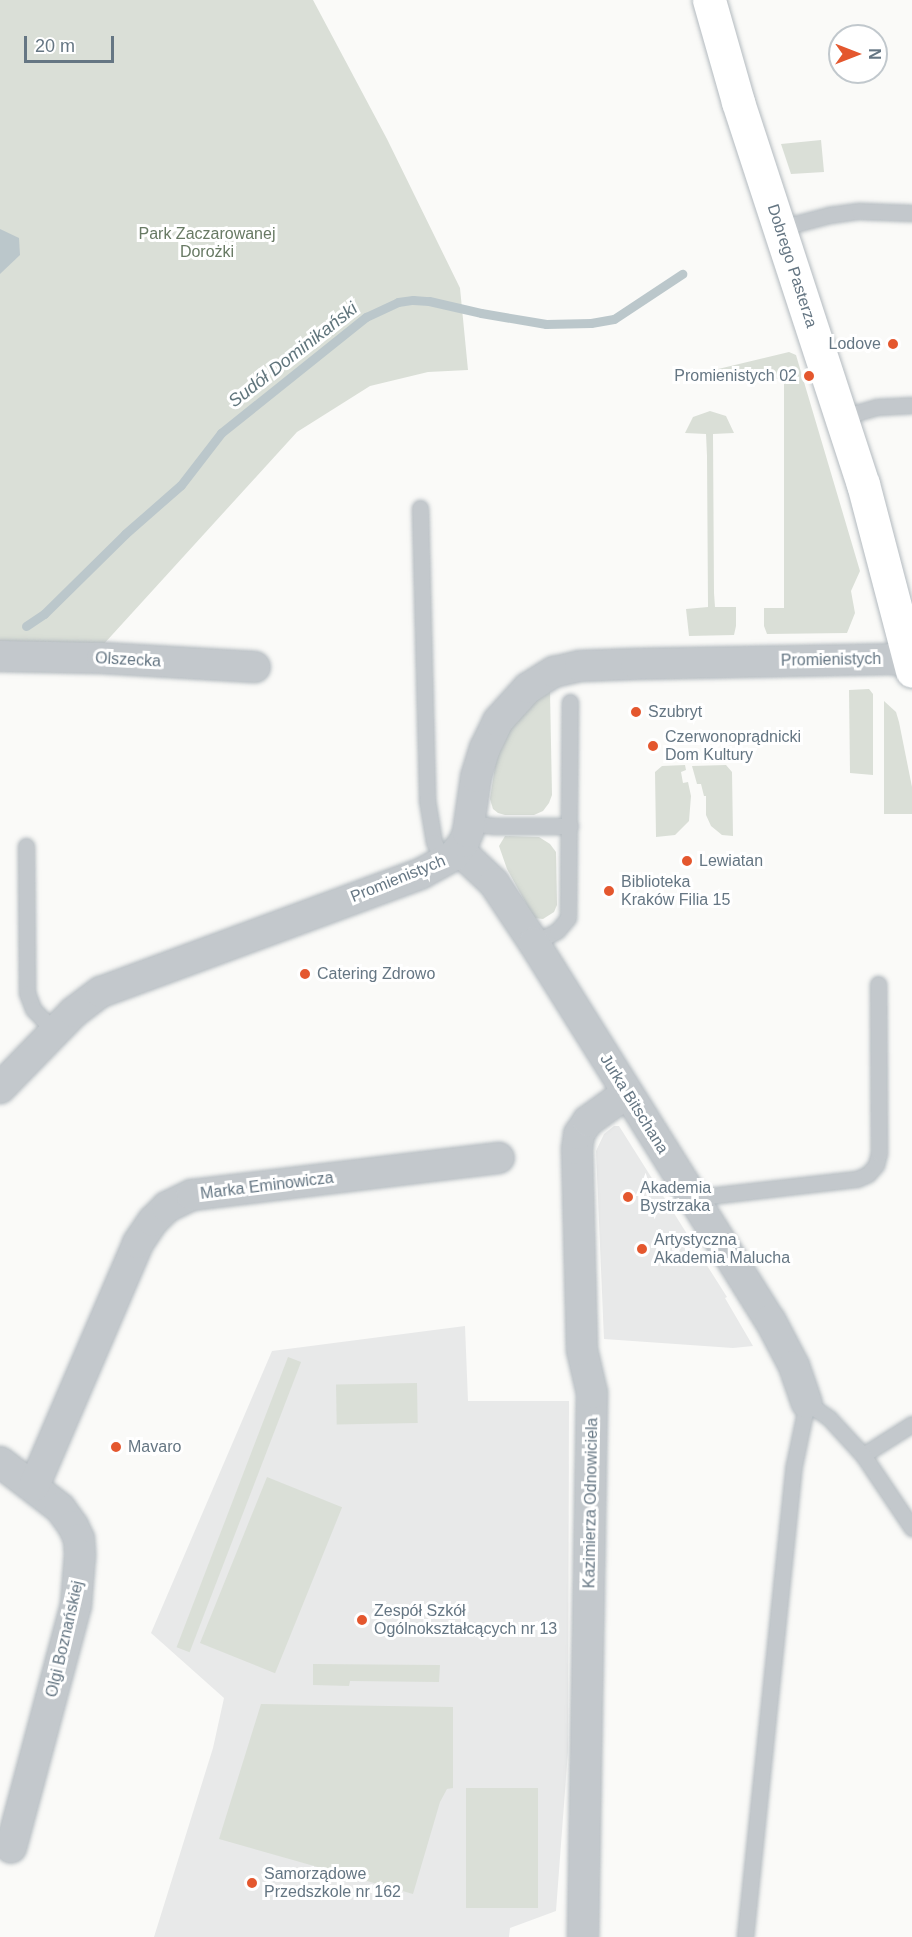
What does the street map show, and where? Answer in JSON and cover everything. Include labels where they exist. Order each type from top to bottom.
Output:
[{"type":"street","name":"Dobrego Pasterza","points":[[709,0],[738,102],[842,417],[878,539],[911,665]]},
{"type":"street","name":"Olszecka","points":[[0,656],[102,658],[255,667]]},
{"type":"street","name":"Promienistych","points":[[0,1088],[54,1031],[88,1001],[115,985],[422,873],[458,845],[485,748],[498,721],[528,688],[562,669],[636,664],[890,659],[911,665]]},
{"type":"street","name":"Jurka Bitschana","points":[[458,845],[494,883],[534,943],[770,1320],[794,1366],[807,1403]]},
{"type":"street","name":"Kazimierza Odnowiciela","points":[[583,1937],[592,1393],[582,1350],[577,1149],[579,1134],[588,1120],[627,1093]]},
{"type":"street","name":"Marka Eminowicza","points":[[34,1486],[138,1243],[153,1221],[167,1207],[192,1196],[499,1158]]},
{"type":"street","name":"Olgi Boznańskiej","points":[[0,1462],[60,1508],[79,1539],[80,1581],[65,1652],[11,1847]]},
{"type":"lane","points":[[780,228],[829,215],[859,212],[912,213]]},
{"type":"lane","points":[[842,417],[876,407],[912,405]]},
{"type":"lane","points":[[420,508],[427,800],[434,842],[458,845],[493,826],[570,826]]},
{"type":"lane","points":[[534,943],[557,931],[568,918],[570,702]]},
{"type":"lane","points":[[26,846],[27,993],[33,1009],[54,1031]]},
{"type":"lane","points":[[692,1198],[857,1179],[868,1174],[876,1165],[879,1153],[878,984]]},
{"type":"lane","points":[[745,1937],[794,1465],[807,1403],[829,1418],[863,1455],[912,1528]]},
{"type":"lane","points":[[863,1455],[912,1424]]},
{"type":"shaded area","points":[[0,229],[19,238],[20,255],[0,274]]},
{"type":"shaded area","points":[[614,1126],[619,1126],[727,1297],[725,1298],[753,1346],[733,1348],[604,1339],[596,1151],[604,1134]]},
{"type":"shaded area","name":"Zespół Szkół Ogólnokształcących nr 13","points":[[465,1326],[468,1401],[569,1401],[568,1751],[556,1911],[510,1928],[509,1937],[154,1937],[213,1748],[224,1698],[151,1633],[272,1351]]},
{"type":"green space","name":"Park Zaczarowanej Dorożki","points":[[0,0],[313,0],[387,139],[460,288],[468,370],[428,372],[370,386],[297,432],[102,646],[0,644]]},
{"type":"green space","points":[[821,140],[824,172],[791,174],[781,144]]},
{"type":"green space","points":[[789,352],[796,355],[860,571],[851,591],[855,613],[847,633],[767,634],[764,626],[764,608],[784,608],[784,379],[689,379],[689,376]]},
{"type":"green space","points":[[710,411],[726,416],[734,433],[713,434],[714,593],[715,607],[736,607],[736,626],[734,635],[689,636],[686,609],[708,607],[707,456],[706,434],[685,433],[693,417]]},
{"type":"green space","points":[[869,689],[873,694],[873,775],[850,773],[849,690]]},
{"type":"green space","points":[[550,692],[552,795],[549,803],[543,811],[534,815],[498,813],[493,809],[490,799],[496,760],[510,730],[533,703]]},
{"type":"green space","points":[[884,701],[896,712],[899,722],[912,787],[912,814],[884,814]]},
{"type":"green space","points":[[685,765],[686,770],[681,772],[683,783],[688,782],[691,796],[689,821],[675,835],[656,837],[655,772],[662,766]]},
{"type":"green space","points":[[726,765],[732,772],[733,836],[722,835],[711,826],[706,815],[706,796],[704,796],[701,784],[697,784],[692,766]]},
{"type":"green space","points":[[505,836],[539,837],[550,844],[556,852],[557,905],[554,912],[543,919],[534,918],[507,869],[499,846]]},
{"type":"green space","points":[[288,1357],[301,1362],[190,1652],[177,1647]]},
{"type":"green space","points":[[417,1383],[418,1423],[337,1424],[336,1384]]},
{"type":"green space","points":[[267,1477],[342,1507],[275,1673],[200,1643]]},
{"type":"green space","points":[[313,1664],[440,1665],[439,1682],[350,1681],[349,1686],[313,1685]]},
{"type":"green space","points":[[261,1704],[453,1707],[453,1788],[447,1789],[440,1802],[413,1894],[219,1839]]},
{"type":"green space","points":[[466,1788],[538,1788],[538,1908],[466,1908]]},
{"type":"waterway","name":"Sudół Dominikański","points":[[26,626],[44,614],[125,534],[181,485],[221,433],[366,317],[398,302],[413,300],[429,301],[546,324],[591,323],[614,319],[682,274]]},
{"type":"place","name":"Lodove","points":[[893,344]]},
{"type":"place","name":"Promienistych 02","points":[[809,376]]},
{"type":"place","name":"Szubryt","points":[[636,712]]},
{"type":"place","name":"Czerwonoprądnicki Dom Kultury","points":[[653,746]]},
{"type":"place","name":"Lewiatan","points":[[687,861]]},
{"type":"place","name":"Biblioteka Kraków Filia 15","points":[[609,891]]},
{"type":"place","name":"Catering Zdrowo","points":[[305,974]]},
{"type":"place","name":"Akademia Bystrzaka","points":[[628,1197]]},
{"type":"place","name":"Artystyczna Akademia Malucha","points":[[642,1249]]},
{"type":"place","name":"Mavaro","points":[[116,1447]]},
{"type":"place","name":"Zespół Szkół Ogólnokształcących nr 13","points":[[362,1620]]},
{"type":"place","name":"Samorządowe Przedszkole nr 162","points":[[252,1883]]}]
